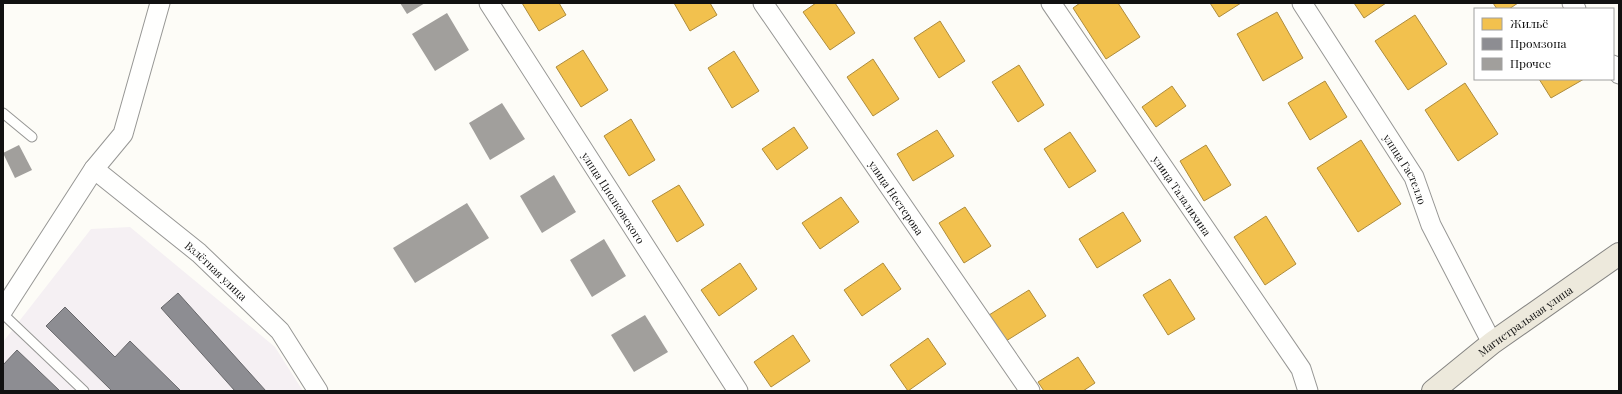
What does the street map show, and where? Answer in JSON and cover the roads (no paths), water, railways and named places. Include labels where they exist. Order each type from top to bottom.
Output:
[{"type":"main road","name":"Магистральная улица","points":[[1433,391],[1492,344],[1619,254]]},
{"type":"street","points":[[3,310],[94,169],[123,134],[160,3]]},
{"type":"street","name":"улица Циолковского","points":[[489,3],[738,391]]},
{"type":"street","name":"улица Нестерова","points":[[763,3],[1030,391]]},
{"type":"street","name":"улица Талалихина","points":[[1051,3],[1301,369],[1308,391]]},
{"type":"street","name":"улица Гастелло","points":[[1302,3],[1414,177],[1431,225],[1492,344]]},
{"type":"street","name":"Взлётная улица","points":[[94,169],[199,253],[280,331],[318,391]]},
{"type":"lane","points":[[3,114],[32,138]]},
{"type":"lane","points":[[3,314],[84,391]]}]
